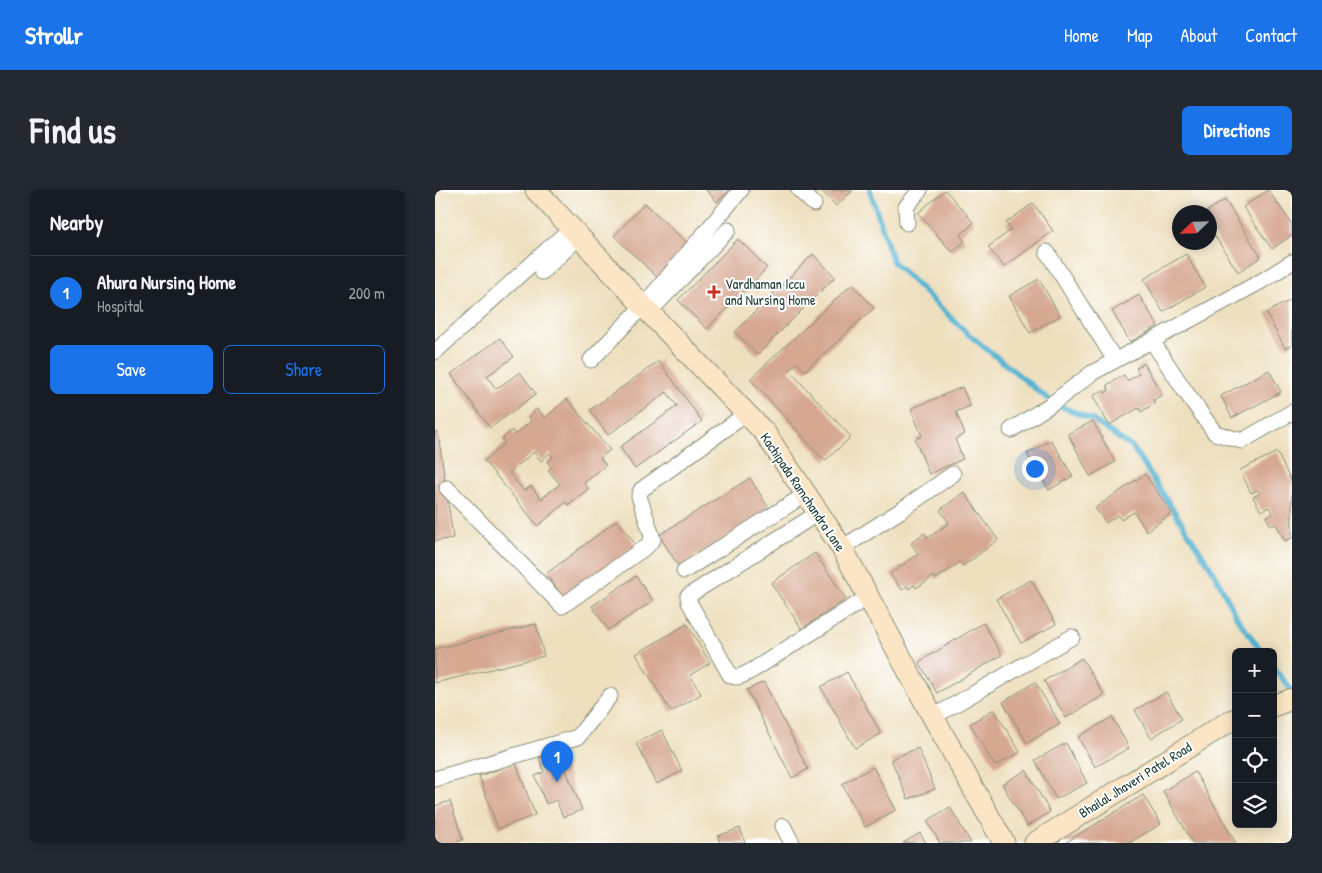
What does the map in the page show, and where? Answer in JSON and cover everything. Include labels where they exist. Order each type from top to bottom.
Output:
[{"type":"main road","name":"Kachipada Ramchandra Lane","points":[[536,190],[646,309],[765,433],[842,548],[933,717],[1004,843]]},
{"type":"main road","points":[[1277,705],[1292,699]]},
{"type":"main road","name":"Bhailal Jhaveri Patel Road","points":[[1035,843],[1232,721]]},
{"type":"street","points":[[646,309],[741,190]]},
{"type":"street","points":[[799,190],[814,204]]},
{"type":"street","points":[[907,223],[905,207],[920,190]]},
{"type":"street","points":[[591,360],[728,230]]},
{"type":"street","points":[[542,272],[575,232]]},
{"type":"street","points":[[435,352],[575,232]]},
{"type":"street","points":[[1047,252],[1115,360]]},
{"type":"street","points":[[1011,430],[1053,403],[1093,373],[1260,282],[1292,262]]},
{"type":"street","points":[[1152,341],[1215,434],[1242,441],[1292,412]]},
{"type":"street","points":[[447,488],[562,606],[647,546],[653,539],[639,496],[641,490],[746,414]]},
{"type":"street","points":[[842,548],[953,474]]},
{"type":"street","points":[[684,571],[806,494]]},
{"type":"street","points":[[818,513],[688,596],[689,602],[730,675],[734,678],[739,677],[753,670],[868,597]]},
{"type":"street","points":[[933,717],[1072,638]]},
{"type":"street","points":[[435,779],[578,737],[610,696]]},
{"type":"street","points":[[783,826],[793,843]]},
{"type":"building","points":[[706,190],[730,190],[717,202]]},
{"type":"building","points":[[821,190],[850,190],[852,191],[836,206]]},
{"type":"building","points":[[945,190],[974,223],[960,235],[965,241],[952,252],[918,213]]},
{"type":"building","points":[[1268,190],[1292,224],[1292,235],[1272,249],[1243,207]]},
{"type":"building","points":[[1225,200],[1261,257],[1238,272],[1217,239],[1217,205]]},
{"type":"building","points":[[645,203],[689,245],[658,278],[614,236]]},
{"type":"building","points":[[1033,203],[1053,231],[1004,267],[988,247],[1011,230],[1006,223]]},
{"type":"building","points":[[738,239],[767,268],[707,329],[678,300]]},
{"type":"building","points":[[813,254],[835,277],[757,355],[735,332]]},
{"type":"building","points":[[1186,254],[1205,287],[1163,312],[1144,279]]},
{"type":"building","points":[[1039,279],[1060,316],[1030,333],[1009,296]]},
{"type":"building","points":[[852,284],[874,308],[805,371],[797,363],[789,370],[851,437],[825,461],[750,379]]},
{"type":"building","points":[[1139,295],[1158,326],[1130,342],[1112,311]]},
{"type":"building","points":[[1292,299],[1292,345],[1285,348],[1266,313]]},
{"type":"building","points":[[500,338],[514,357],[487,376],[496,389],[520,372],[536,394],[490,428],[451,374]]},
{"type":"building","points":[[659,361],[702,421],[635,469],[620,447],[677,406],[667,392],[608,435],[590,410]]},
{"type":"building","points":[[1144,363],[1162,395],[1153,400],[1155,403],[1141,412],[1139,408],[1109,425],[1093,396],[1103,390],[1105,393],[1109,390],[1107,385],[1124,375],[1127,381],[1139,374],[1136,368]]},
{"type":"building","points":[[1269,370],[1281,392],[1232,418],[1221,396]]},
{"type":"building","points":[[962,387],[970,406],[956,412],[965,434],[955,439],[963,459],[929,474],[915,439],[922,436],[911,409]]},
{"type":"building","points":[[567,399],[610,450],[600,458],[606,465],[584,483],[588,489],[568,505],[566,502],[538,526],[484,461],[505,443],[502,439],[512,430],[515,435],[531,421],[528,417],[537,409],[545,418]],"holes":[[[534,452],[541,461],[550,453],[553,457],[547,462],[552,468],[548,470],[560,484],[541,499],[531,486],[524,491],[509,473]]]},
{"type":"building","points":[[1093,421],[1115,462],[1090,476],[1068,434]]},
{"type":"building","points":[[435,432],[438,432],[453,538],[435,541]]},
{"type":"building","points":[[1051,440],[1073,476],[1049,490],[1027,454]]},
{"type":"building","points":[[1277,452],[1292,483],[1292,538],[1285,541],[1276,524],[1271,526],[1266,517],[1273,514],[1269,507],[1261,511],[1253,497],[1260,493],[1258,490],[1251,493],[1240,470]]},
{"type":"building","points":[[1145,474],[1172,513],[1147,531],[1134,512],[1121,520],[1118,515],[1106,523],[1095,508]]},
{"type":"building","points":[[750,478],[770,510],[679,567],[659,535]]},
{"type":"building","points":[[964,492],[998,540],[963,566],[960,562],[936,579],[934,576],[916,588],[914,585],[909,589],[907,586],[902,590],[890,574],[918,554],[911,543],[924,533],[928,538],[949,523],[940,510]]},
{"type":"building","points":[[617,520],[636,545],[565,600],[546,574]]},
{"type":"building","points":[[815,553],[846,599],[802,629],[771,583]]},
{"type":"building","points":[[636,576],[653,601],[608,630],[592,606]]},
{"type":"building","points":[[1031,580],[1056,624],[1021,643],[996,599]]},
{"type":"building","points":[[983,623],[1002,655],[937,693],[919,662]]},
{"type":"building","points":[[536,624],[544,656],[435,683],[435,649]]},
{"type":"building","points":[[687,624],[710,663],[690,675],[701,694],[671,712],[636,654]]},
{"type":"building","points":[[1082,658],[1104,695],[1066,718],[1044,681]]},
{"type":"building","points":[[847,672],[881,734],[855,748],[821,687]]},
{"type":"building","points":[[764,682],[808,769],[792,778],[747,690]]},
{"type":"building","points":[[1035,682],[1060,724],[1027,743],[1003,702]]},
{"type":"building","points":[[1166,692],[1182,719],[1151,738],[1135,710]]},
{"type":"building","points":[[994,709],[1020,752],[995,766],[970,724]]},
{"type":"building","points":[[1112,717],[1129,748],[1095,767],[1078,737]]},
{"type":"building","points":[[662,730],[682,771],[657,784],[636,743]]},
{"type":"building","points":[[1066,743],[1087,783],[1056,799],[1035,760]]},
{"type":"building","points":[[918,748],[935,789],[908,799],[891,759]]},
{"type":"building","points":[[558,750],[582,810],[563,817],[556,800],[546,804],[535,776],[544,772],[539,758]]},
{"type":"building","points":[[516,763],[535,815],[498,829],[479,776]]},
{"type":"building","points":[[873,767],[896,810],[865,827],[842,784]]},
{"type":"building","points":[[1026,770],[1050,812],[1027,826],[1002,784]]},
{"type":"building","points":[[1195,772],[1236,843],[1193,843],[1163,791]]},
{"type":"building","points":[[1143,795],[1161,824],[1129,843],[1065,843]]},
{"type":"building","points":[[450,801],[463,840],[453,843],[435,843],[435,806]]},
{"type":"building","points":[[950,807],[971,843],[940,843],[927,821]]},
{"type":"building","points":[[740,828],[745,843],[720,843],[718,836]]},
{"type":"building","points":[[920,833],[926,843],[903,843]]},
{"type":"waterway","points":[[870,190],[893,262],[967,333],[1053,403],[1093,420],[1133,448],[1215,574],[1237,618],[1259,648]]},
{"type":"waterway","points":[[1277,671],[1292,691]]},
{"type":"place","name":"Vardhaman Iccu and Nursing Home","points":[[714,292]]},
{"type":"place","name":"Ahura Nursing Home","points":[[557,782]]}]
